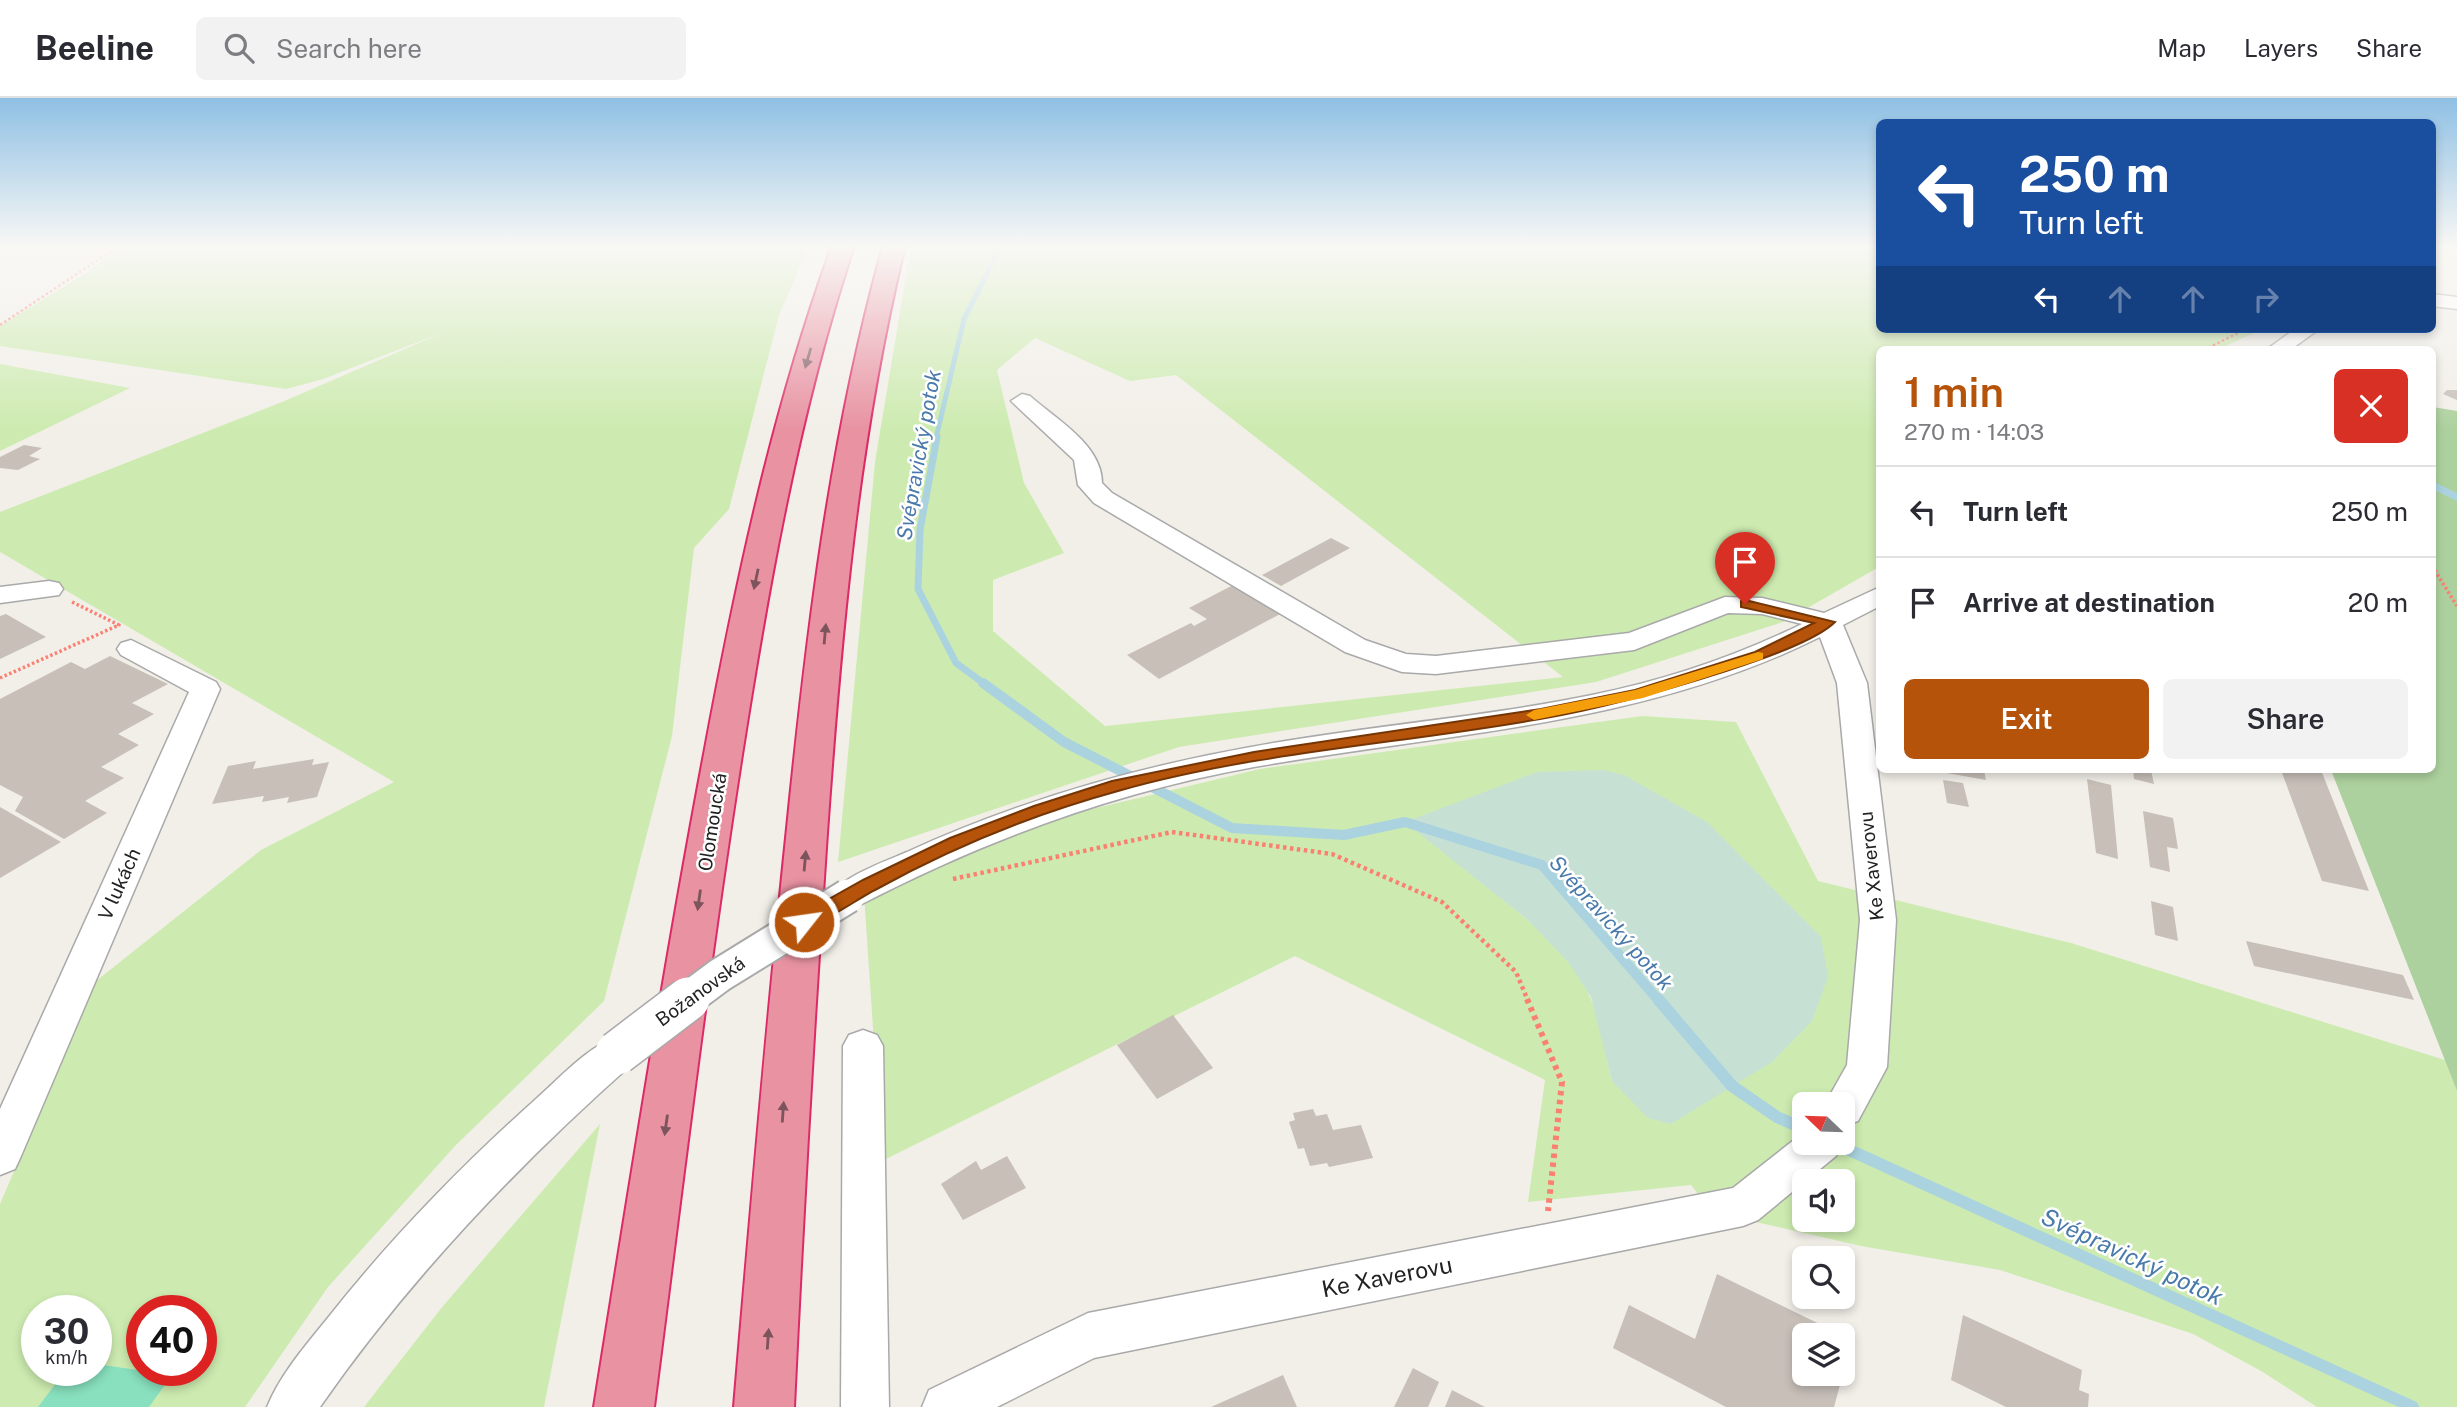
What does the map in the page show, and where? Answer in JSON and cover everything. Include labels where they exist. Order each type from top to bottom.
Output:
[{"type":"highway","name":"Olomoucká","points":[[624,1407],[711,818],[746,624],[791,418],[825,307]]},
{"type":"highway","points":[[764,1407],[787,1063],[826,616],[855,411],[880,307]]},
{"type":"street","points":[[2282,346],[2303,333]]},
{"type":"street","points":[[1022,401],[1085,457],[1090,470],[1090,485],[1103,498],[1355,646],[1387,659],[1436,665],[1612,644],[1655,635],[1725,604],[1762,606],[1828,622]]},
{"type":"street","points":[[0,595],[49,589]]},
{"type":"street","name":"Božanovská","points":[[291,1407],[401,1262],[490,1169],[617,1053],[720,975],[848,896],[956,842],[1040,810],[1118,785],[1254,757],[1541,714],[1637,694],[1760,656],[1876,597]]},
{"type":"street","name":"Ke Xaverovu","points":[[1828,622],[1852,683],[1878,920],[1867,1067],[1853,1092]]},
{"type":"street","name":"V lukách","points":[[0,1156],[205,689],[131,649]]},
{"type":"street","points":[[863,1046],[865,1407]]},
{"type":"street","name":"Ke Xaverovu","points":[[946,1407],[1088,1336],[1743,1206],[1807,1155]]},
{"type":"path","points":[[0,325],[29,307]]},
{"type":"path","points":[[2212,346],[2238,333]]},
{"type":"path","points":[[2436,572],[2457,606]]},
{"type":"path","points":[[0,678],[119,625],[77,603],[61,599],[49,589]]},
{"type":"path","points":[[943,881],[1172,832],[1332,854],[1442,902],[1516,972],[1562,1082],[1544,1245]]},
{"type":"green space","points":[[31,307],[782,307],[729,509],[694,548],[672,736],[604,1001],[455,1146],[328,1287],[245,1407],[0,1407],[0,1204],[96,981],[261,850],[394,782],[0,552],[0,512],[282,402],[444,332],[323,379],[286,389],[0,346],[0,326]]},
{"type":"green space","points":[[901,307],[1876,307],[1876,333],[2254,333],[2226,346],[1876,346],[1876,569],[1783,622],[1596,682],[1179,747],[838,862],[875,462]],"holes":[[[1035,338],[1130,381],[1176,375],[1563,677],[1105,726],[993,631],[993,580],[1064,553],[1024,483],[997,370]]]},
{"type":"green space","points":[[0,364],[130,388],[0,451]]},
{"type":"green space","points":[[2436,408],[2457,411],[2457,1091],[2332,773],[2436,773]]},
{"type":"green space","points":[[1642,716],[1736,722],[1818,881],[2071,943],[2445,1060],[2457,1091],[2457,1407],[2317,1407],[2261,1371],[2193,1334],[2000,1270],[1861,1246],[1800,1232],[1855,1232],[1855,1169],[1792,1169],[1792,1230],[1712,1212],[1691,1185],[1528,1202],[1545,1080],[1295,956],[882,1161],[864,895],[1067,815],[1260,769]],"holes":[[[1492,891],[1772,1062],[1612,1081],[1597,1017],[1582,981],[1548,938]]]},
{"type":"green space","points":[[1603,770],[1624,775],[1707,822],[1821,937],[1828,977],[1812,1021],[1772,1062],[1671,1124],[1648,1118],[1612,1081],[1591,997],[1569,963],[1529,921],[1405,822],[1537,772]]},
{"type":"green space","points":[[600,1124],[544,1407],[364,1407],[443,1306]]},
{"type":"green space","points":[[112,1366],[126,1368],[126,1386],[164,1386],[149,1407],[38,1407],[54,1386],[112,1386]]},
{"type":"building","points":[[2447,390],[2457,390],[2457,400],[2443,394]]},
{"type":"building","points":[[24,445],[42,448],[29,456],[40,459],[18,470],[0,468],[0,457]]},
{"type":"building","points":[[1331,538],[1350,548],[1281,586],[1262,575]]},
{"type":"building","points":[[1235,584],[1282,613],[1159,679],[1127,655],[1191,623],[1194,626],[1207,619],[1189,608]]},
{"type":"building","points":[[6,614],[46,637],[0,659],[0,616]]},
{"type":"building","points":[[110,656],[168,684],[132,703],[154,714],[118,734],[139,745],[101,767],[124,778],[85,801],[107,813],[64,839],[15,811],[23,797],[0,785],[0,699],[71,662],[85,669]]},
{"type":"building","points":[[314,759],[312,765],[329,762],[317,797],[287,803],[289,797],[262,802],[264,796],[212,804],[228,766],[256,761],[253,769]]},
{"type":"building","points":[[1947,773],[1985,773],[1986,780]]},
{"type":"building","points":[[2133,773],[2152,773],[2154,784],[2134,779]]},
{"type":"building","points":[[2282,773],[2322,773],[2369,891],[2322,881]]},
{"type":"building","points":[[2087,779],[2111,785],[2118,859],[2096,853]]},
{"type":"building","points":[[1943,780],[1963,783],[1969,807],[1947,803]]},
{"type":"building","points":[[0,807],[61,842],[0,878]]},
{"type":"building","points":[[2143,811],[2173,818],[2178,849],[2167,847],[2170,872],[2150,867]]},
{"type":"building","points":[[2151,901],[2173,907],[2178,941],[2155,935]]},
{"type":"building","points":[[2246,941],[2403,975],[2414,1000],[2254,966]]},
{"type":"building","points":[[1173,1015],[1213,1068],[1157,1099],[1117,1045]]},
{"type":"building","points":[[1313,1109],[1316,1116],[1327,1114],[1333,1130],[1361,1125],[1373,1158],[1329,1167],[1327,1163],[1310,1166],[1304,1148],[1298,1149],[1289,1122],[1295,1120],[1293,1113]]},
{"type":"building","points":[[1007,1156],[1026,1188],[963,1220],[941,1184],[976,1161],[981,1170]]},
{"type":"building","points":[[1717,1274],[1817,1323],[1792,1323],[1792,1386],[1840,1386],[1834,1407],[1726,1407],[1613,1348],[1629,1305],[1695,1339]]},
{"type":"building","points":[[1963,1315],[2082,1370],[2079,1390],[2089,1394],[2088,1407],[2006,1407],[1951,1380]]},
{"type":"building","points":[[1413,1368],[1439,1382],[1428,1407],[1394,1407]]},
{"type":"building","points":[[1283,1375],[1297,1407],[1211,1407]]},
{"type":"building","points":[[1452,1390],[1485,1407],[1445,1407]]},
{"type":"waterway","name":"Svépravický potok","points":[[936,438],[964,319],[970,307]]},
{"type":"waterway","name":"Svépravický potok","points":[[937,437],[920,530],[918,589],[956,663],[986,685]]},
{"type":"waterway","points":[[2436,487],[2457,497]]},
{"type":"waterway","name":"Svépravický potok","points":[[983,683],[1064,742],[1232,828],[1344,835],[1405,822],[1542,865],[1659,1001]]},
{"type":"waterway","name":"Svépravický potok","points":[[1658,999],[1732,1086],[1777,1117],[1792,1124]]},
{"type":"waterway","name":"Svépravický potok","points":[[1855,1153],[2413,1407]]},
{"type":"slow traffic","points":[[1534,715],[1637,694],[1702,677],[1758,656]]},
{"type":"route","points":[[804,922],[869,884],[956,842],[1040,810],[1118,785],[1254,757],[1541,714],[1637,694],[1702,677],[1760,656],[1828,622],[1745,604]]}]
